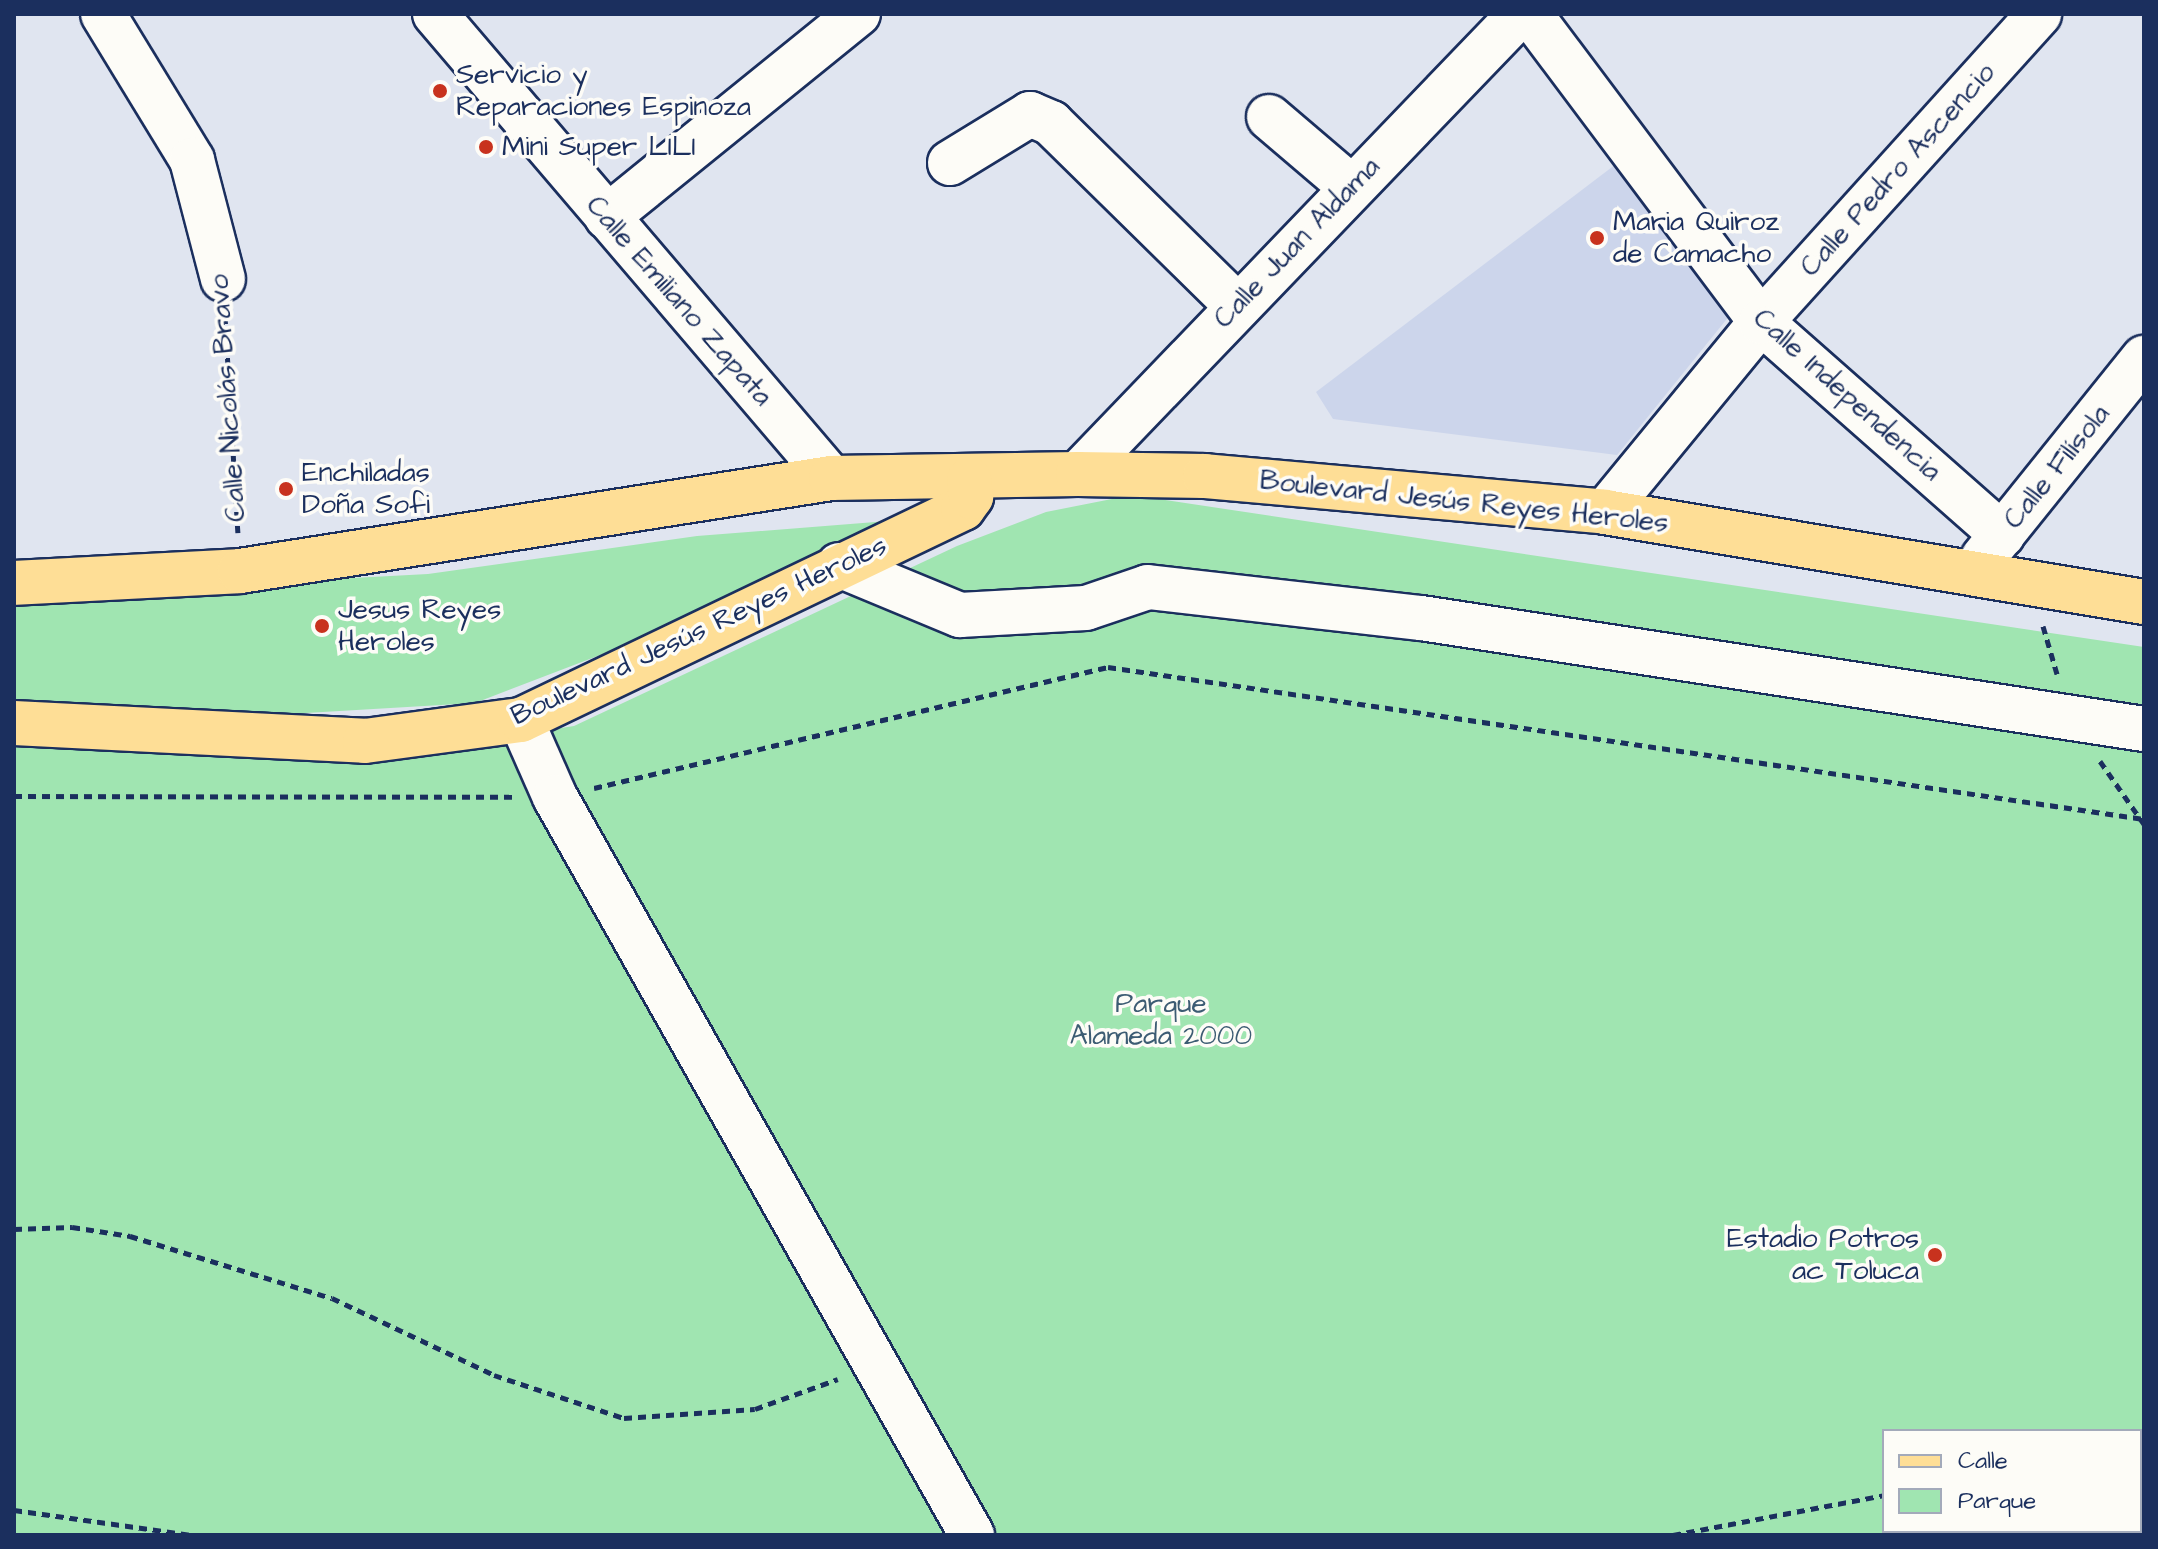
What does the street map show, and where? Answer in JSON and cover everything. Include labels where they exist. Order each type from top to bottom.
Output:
[{"type":"main road","name":"Boulevard Jesús Reyes Heroles","points":[[14,583],[240,571],[831,478],[969,479],[1078,474],[1235,478],[1605,512],[2144,602]]},
{"type":"main road","name":"Boulevard Jesús Reyes Heroles","points":[[14,723],[354,741],[521,720],[963,508],[971,497],[969,479]]},
{"type":"street","name":"Calle Nicolás Bravo","points":[[103,14],[192,160],[223,279]]},
{"type":"street","name":"Calle Emiliano Zapata","points":[[435,14],[831,478]]},
{"type":"street","points":[[607,217],[858,14]]},
{"type":"street","name":"Calle Juan Aldama","points":[[1078,474],[1236,305],[1520,14]]},
{"type":"street","name":"Calle Independencia","points":[[1530,14],[1761,322],[2003,535]]},
{"type":"street","name":"Calle Pedro Ascencio","points":[[1605,512],[1761,322],[2039,14]]},
{"type":"street","points":[[950,163],[1030,114],[1051,123],[1236,305]]},
{"type":"street","points":[[1269,117],[1352,188]]},
{"type":"street","name":"Calle Filísola","points":[[1969,575],[2144,358]]},
{"type":"street","points":[[839,565],[960,615],[1086,608],[1148,587],[1421,618],[2144,729]]},
{"type":"street","points":[[521,720],[555,797],[972,1535]]},
{"type":"path","name":"Calle Nicolás Bravo","points":[[223,279],[240,571]]},
{"type":"path","points":[[2029,583],[2071,720],[2142,820]]},
{"type":"path","points":[[14,796],[555,797],[1108,667],[2142,820]]},
{"type":"path","points":[[14,1229],[72,1227],[130,1236],[303,1289],[494,1375],[624,1418],[755,1409],[876,1365]]},
{"type":"path","points":[[1673,1535],[1882,1495]]},
{"type":"path","points":[[14,1510],[191,1535]]},
{"type":"shaded area","name":"Maria Quiroz de Camacho","points":[[1620,161],[1730,315],[1617,455],[1333,419],[1316,392]]},
{"type":"green space","name":"Parque Alameda 2000","points":[[1132,495],[2144,647],[2144,1535],[14,1535],[14,732],[336,763],[574,726],[957,546],[1046,512]]},
{"type":"green space","points":[[888,521],[676,626],[475,703],[272,715],[14,704],[14,596],[428,574],[697,536]]},
{"type":"place","name":"Servicio y Reparaciones Espinoza","points":[[440,91]]},
{"type":"place","name":"Mini Super LILI","points":[[486,147]]},
{"type":"place","name":"Maria Quiroz de Camacho","points":[[1597,238]]},
{"type":"place","name":"Enchiladas Doña Sofi","points":[[286,489]]},
{"type":"place","name":"Jesus Reyes Heroles","points":[[322,626]]},
{"type":"place","name":"Estadio Potros ac Toluca","points":[[1935,1255]]}]
